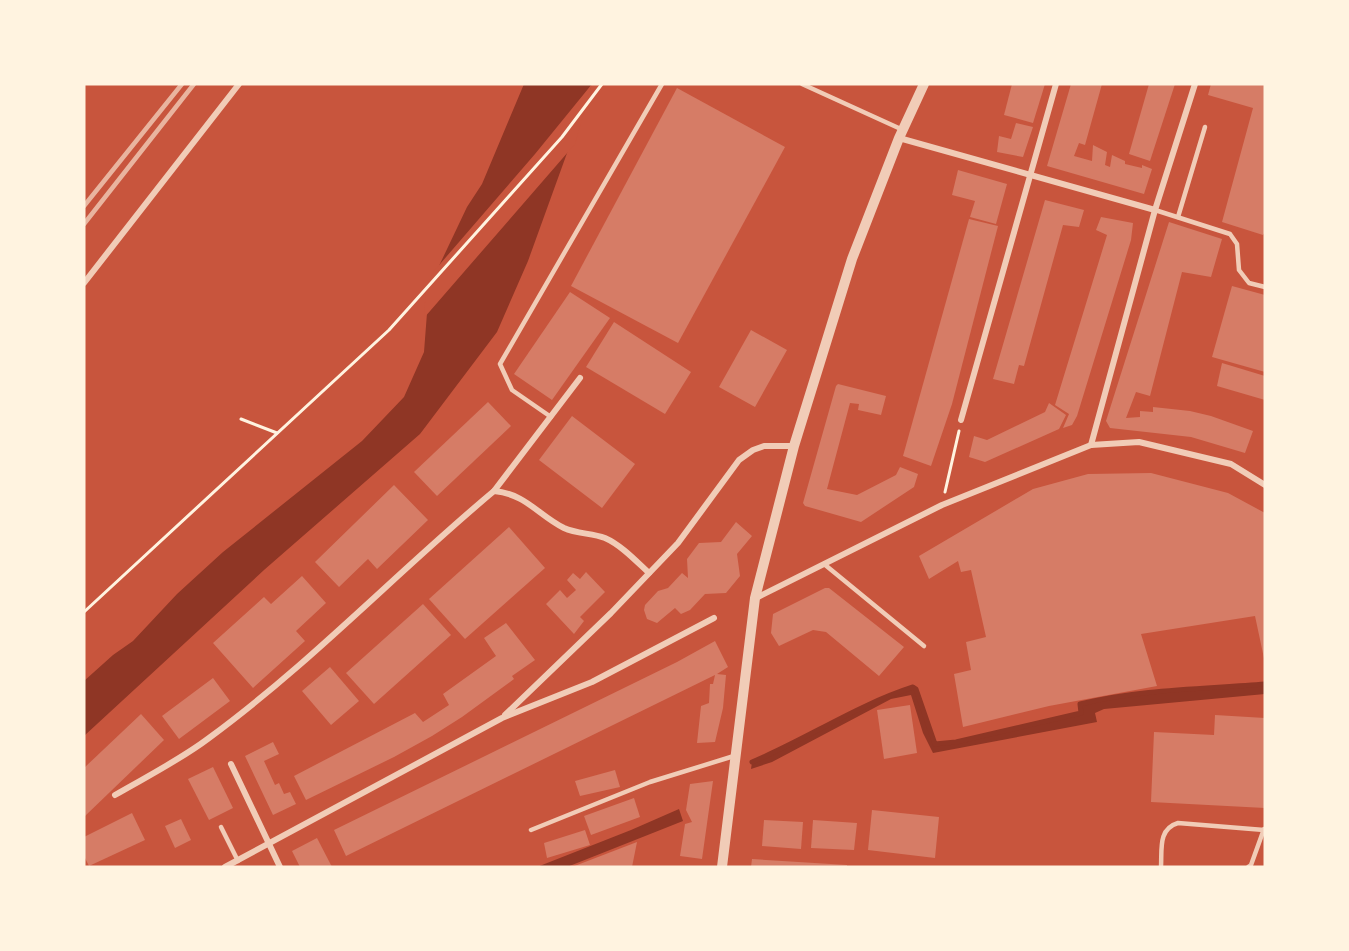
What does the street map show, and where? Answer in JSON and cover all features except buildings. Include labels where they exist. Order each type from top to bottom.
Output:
[{"type":"street","points":[[84,283],[239,84]]},
{"type":"street","points":[[722,867],[755,598],[794,446],[852,259],[901,134],[924,84]]},
{"type":"street","points":[[961,420],[1056,84]]},
{"type":"street","points":[[1091,445],[1155,210],[1195,84]]},
{"type":"street","points":[[901,134],[1030,176],[1155,210]]},
{"type":"street","points":[[116,795],[207,740],[294,671],[494,491],[580,378]]},
{"type":"street","points":[[755,598],[942,505],[1091,445],[1139,442],[1232,464],[1265,485]]},
{"type":"street","points":[[502,718],[611,614],[678,543],[739,460],[753,450],[764,446],[794,446]]},
{"type":"street","points":[[494,491],[506,492],[522,498],[564,528],[603,538],[615,544],[649,573]]},
{"type":"street","points":[[225,867],[502,718],[592,682],[714,618]]},
{"type":"street","points":[[231,764],[280,867]]},
{"type":"lane","points":[[551,417],[512,390],[501,364],[662,84]]},
{"type":"lane","points":[[802,84],[901,134]]},
{"type":"lane","points":[[1178,217],[1205,128]]},
{"type":"lane","points":[[1155,210],[1230,234],[1237,244],[1239,270],[1249,283],[1265,287]]},
{"type":"lane","points":[[824,564],[924,646]]},
{"type":"lane","points":[[531,830],[650,782],[736,755]]},
{"type":"lane","points":[[1161,867],[1166,829],[1178,824],[1264,828],[1251,865],[1248,867]]},
{"type":"lane","points":[[221,827],[238,861]]},
{"type":"path","points":[[84,612],[389,330],[562,137],[602,84]]},
{"type":"path","points":[[241,419],[277,434]]},
{"type":"path","points":[[942,505],[961,420]]},
{"type":"shaded area","points":[[524,84],[592,84],[528,261],[497,332],[420,434],[264,570],[84,736],[84,681],[113,655],[133,641],[177,594],[223,552],[362,441],[404,397],[424,352],[429,287],[467,207],[482,184]]},
{"type":"shaded area","points":[[1265,684],[1265,694],[1104,709],[1095,713],[1097,722],[933,753],[923,733],[911,695],[891,699],[772,762],[751,769],[752,762],[872,703],[913,687],[916,689],[935,744],[956,742],[1081,713],[1080,704],[1103,699],[1172,690]]},
{"type":"shaded area","points":[[679,809],[683,821],[567,867],[537,867],[631,830]]},
{"type":"pier","points":[[592,84],[575,144],[424,318],[426,287],[434,271]]},
{"type":"waterway","points":[[752,762],[872,703],[913,687],[916,689],[935,744],[956,742],[1081,713],[1080,704],[1103,699],[1172,690],[1265,684]]},
{"type":"railway","points":[[84,206],[182,84]]},
{"type":"railway","points":[[84,224],[194,84]]}]
